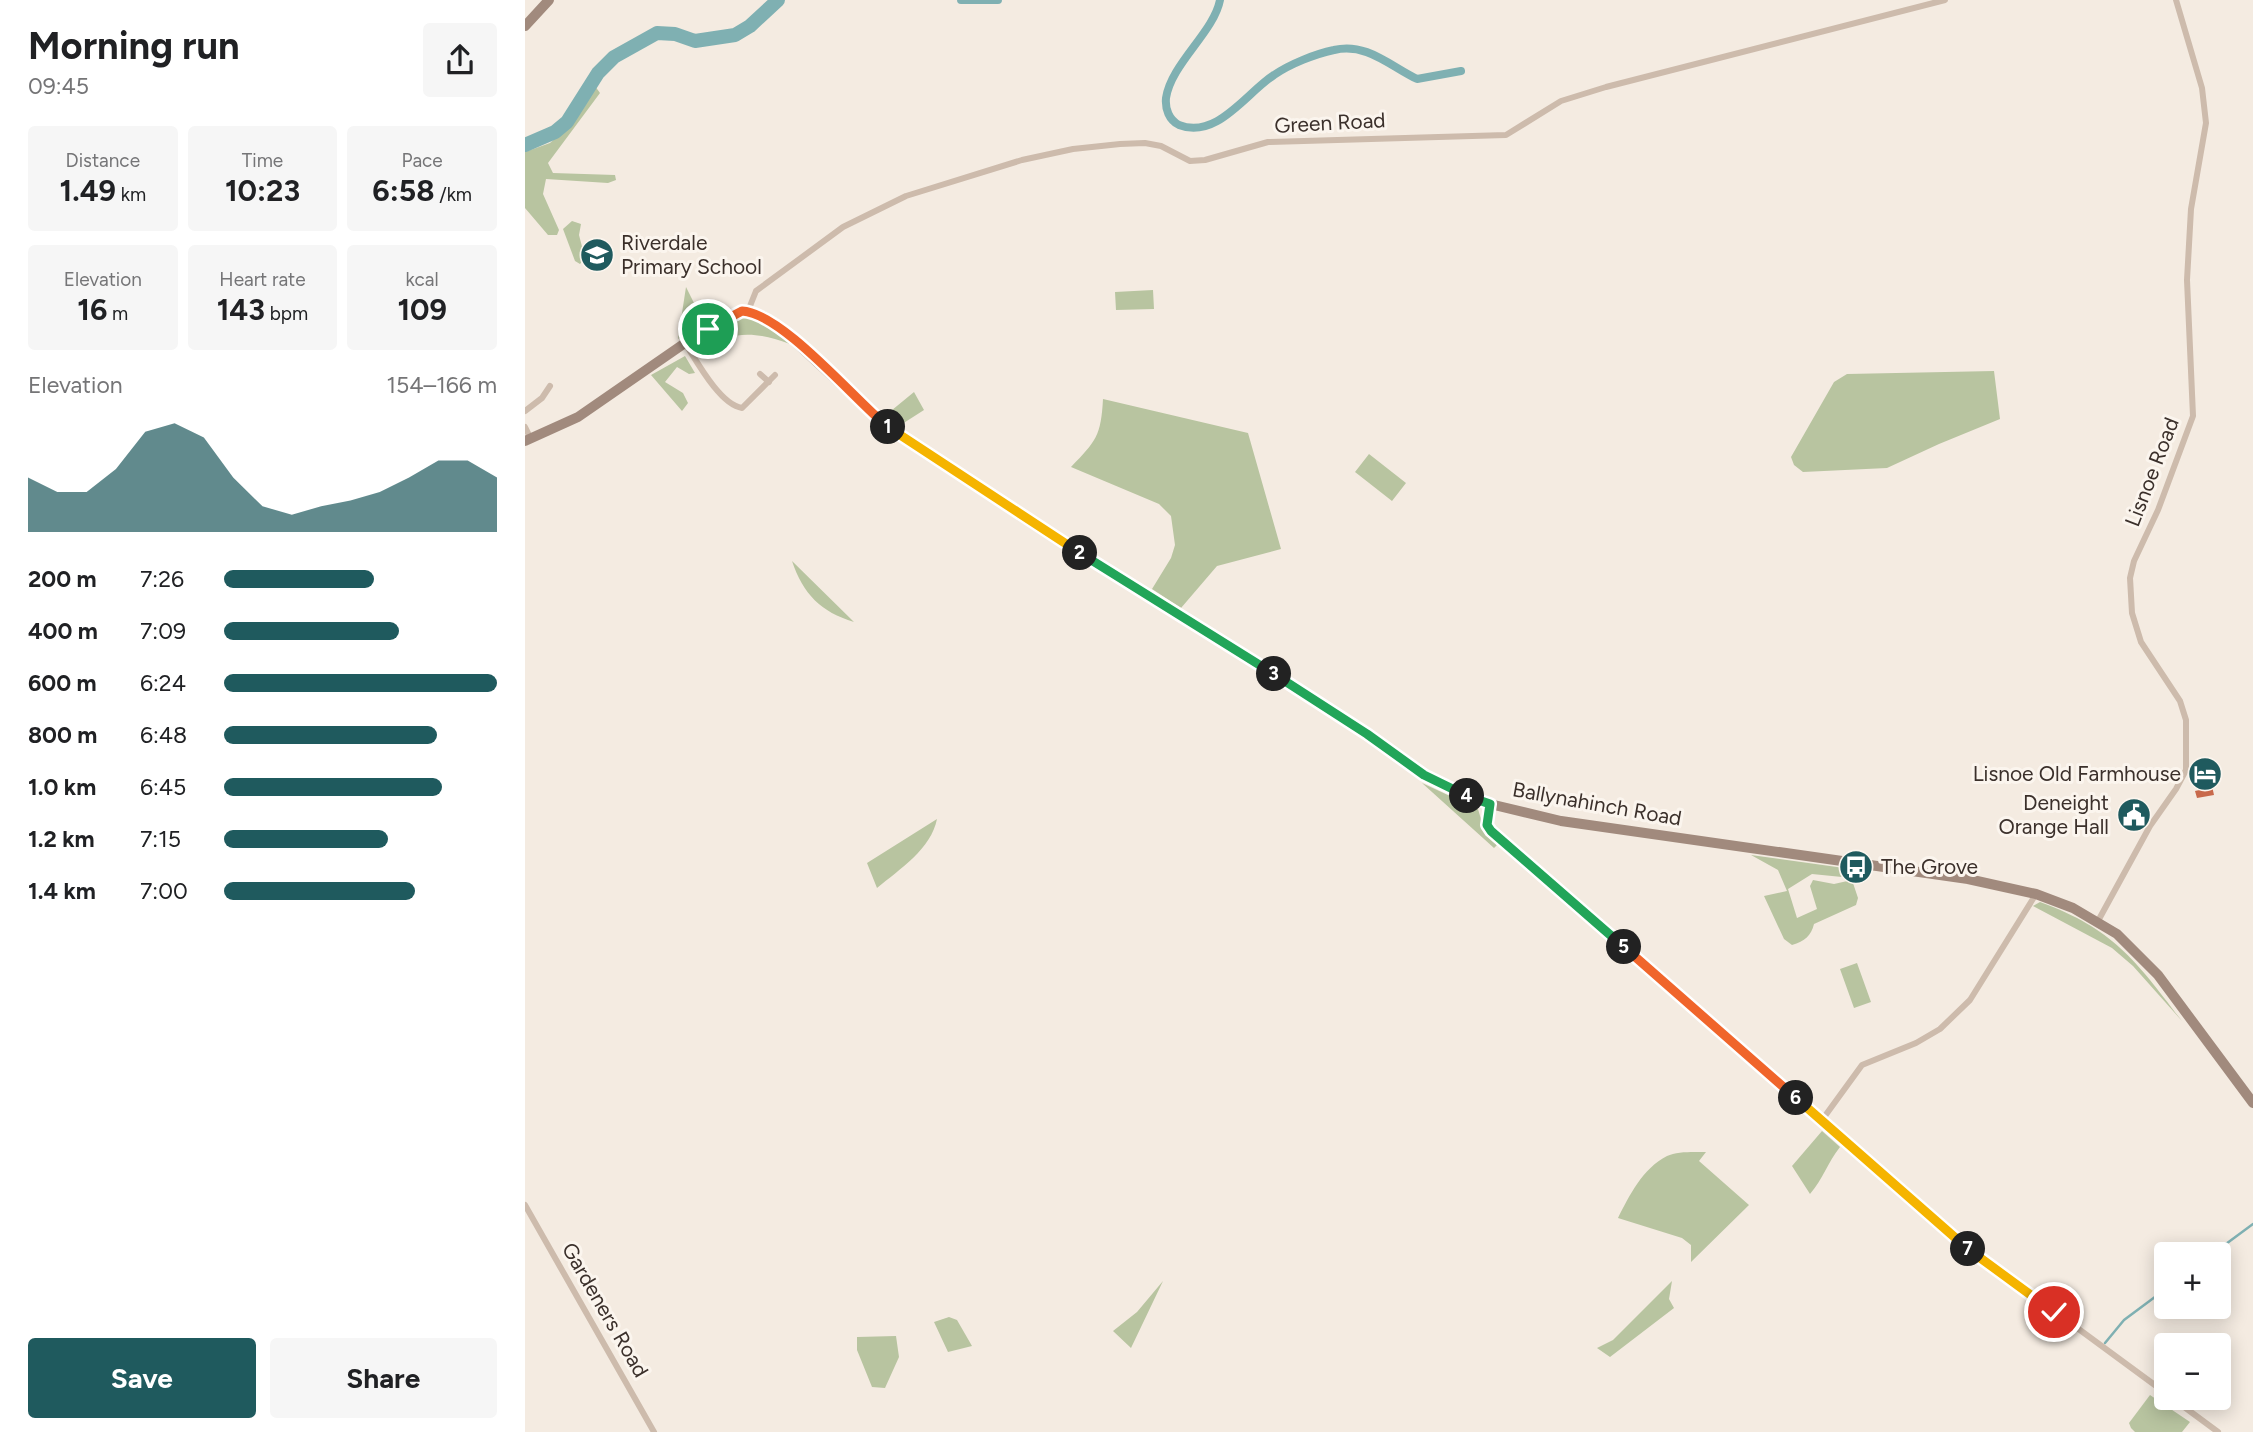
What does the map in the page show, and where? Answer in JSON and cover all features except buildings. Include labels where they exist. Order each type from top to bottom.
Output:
[{"type":"street","points":[[525,26],[549,0]]},
{"type":"street","name":"Green Road","points":[[748,311],[756,291],[843,227],[906,196],[1022,160],[1073,149],[1120,144],[1145,143],[1161,146],[1190,160],[1205,160],[1268,142],[1506,135],[1561,101],[1606,87],[1945,0]]},
{"type":"street","name":"Lisnoe Road","points":[[2098,921],[2150,826],[2186,770],[2186,720],[2180,701],[2141,642],[2132,613],[2130,578],[2134,561],[2158,510],[2193,416],[2187,280],[2191,209],[2206,123],[2203,88],[2176,0]]},
{"type":"street","points":[[525,426],[528,440],[578,418],[685,343],[734,313],[748,311]]},
{"type":"street","name":"Ballynahinch Road","points":[[748,311],[775,323],[887,426],[909,442],[1367,734],[1424,775],[1455,792],[1490,804],[1562,821],[1913,870],[2036,894],[2098,921],[2117,934],[2158,975],[2253,1103]]},
{"type":"street","points":[[685,343],[712,383],[735,407],[742,408],[775,375]]},
{"type":"street","points":[[760,374],[769,382]]},
{"type":"street","points":[[525,411],[542,398],[550,386]]},
{"type":"street","points":[[1490,804],[1487,825],[1491,831],[1822,1120],[1941,1228],[2154,1384]]},
{"type":"street","points":[[1822,1120],[1862,1065],[1916,1043],[1940,1029],[1970,1000],[2036,894]]},
{"type":"street","name":"Gardeners Road","points":[[525,1205],[654,1432]]},
{"type":"street","points":[[2188,1410],[2218,1432]]},
{"type":"green space","points":[[595,86],[600,93],[548,163],[553,173],[615,175],[616,180],[608,183],[546,179],[543,194],[559,230],[557,235],[548,235],[525,208],[525,152],[550,143],[568,127]]},
{"type":"green space","points":[[572,221],[581,224],[579,235],[585,258],[580,264],[575,261],[563,229]]},
{"type":"green space","points":[[686,287],[704,323],[678,339]]},
{"type":"green space","points":[[1153,290],[1154,309],[1116,310],[1115,292]]},
{"type":"green space","points":[[748,317],[763,322],[790,344],[763,336],[742,335],[731,336],[695,349],[693,347],[695,342],[735,318]]},
{"type":"green space","points":[[685,356],[695,373],[689,374],[677,367],[665,382],[683,393],[688,403],[682,411],[651,375]]},
{"type":"green space","points":[[1994,371],[2000,419],[1887,468],[1803,472],[1794,465],[1791,457],[1834,382],[1847,374]]},
{"type":"green space","points":[[914,392],[924,410],[899,426],[886,415]]},
{"type":"green space","points":[[1103,399],[1248,433],[1281,549],[1217,566],[1181,608],[1152,589],[1171,558],[1175,545],[1171,516],[1159,504],[1071,467],[1096,437],[1101,422]]},
{"type":"green space","points":[[1369,454],[1406,483],[1392,501],[1355,472]]},
{"type":"green space","points":[[792,561],[854,622],[832,613],[815,600],[796,573]]},
{"type":"green space","points":[[1422,783],[1478,809],[1485,833],[1497,845],[1494,848]]},
{"type":"green space","points":[[937,819],[934,830],[921,849],[905,866],[877,888],[867,863]]},
{"type":"green space","points":[[1751,855],[1844,868],[1842,877],[1812,874],[1788,889],[1797,918],[1817,909],[1810,886],[1813,880],[1834,884],[1852,880],[1858,898],[1856,905],[1814,924],[1807,937],[1792,945],[1784,939],[1764,896],[1787,891],[1778,870]]},
{"type":"green space","points":[[2040,902],[2087,924],[2121,949],[2151,981],[2182,1021],[2133,966],[2112,948],[2033,906]]},
{"type":"green space","points":[[1857,963],[1871,1002],[1854,1008],[1840,969]]},
{"type":"green space","points":[[1822,1131],[1840,1147],[1810,1194],[1792,1166]]},
{"type":"green space","points":[[1706,1152],[1699,1161],[1749,1205],[1691,1262],[1691,1245],[1682,1238],[1618,1218],[1638,1183],[1658,1161],[1676,1153]]},
{"type":"green space","points":[[1163,1281],[1131,1348],[1113,1331],[1137,1312]]},
{"type":"green space","points":[[1672,1281],[1669,1299],[1674,1308],[1610,1357],[1597,1348],[1613,1340]]},
{"type":"green space","points":[[949,1317],[957,1320],[972,1346],[948,1352],[934,1322]]},
{"type":"green space","points":[[896,1336],[899,1357],[885,1388],[872,1387],[857,1350],[857,1337]]},
{"type":"green space","points":[[2150,1395],[2154,1398],[2154,1410],[2172,1410],[2190,1422],[2182,1432],[2135,1432],[2129,1423]]},
{"type":"waterway","points":[[525,145],[555,132],[567,122],[598,73],[614,57],[657,33],[675,34],[695,41],[735,35],[750,26],[778,0]]},
{"type":"waterway","points":[[961,0],[998,0]]},
{"type":"waterway","points":[[1220,0],[1210,24],[1170,85],[1166,98],[1167,110],[1179,125],[1193,128],[1219,120],[1280,71],[1334,50],[1346,48],[1367,52],[1417,79],[1461,71]]},
{"type":"waterway","points":[[2229,1242],[2253,1224]]},
{"type":"waterway","points":[[2105,1343],[2124,1320],[2154,1298]]},
{"type":"place","name":"Riverdale Primary School","points":[[597,255]]},
{"type":"place","name":"Lisnoe Old Farmhouse","points":[[2205,774]]},
{"type":"place","name":"Deneight Orange Hall","points":[[2134,815]]},
{"type":"place","name":"The Grove","points":[[1856,867]]},
{"type":"route","points":[[708,329],[742,311],[753,312],[775,323],[871,412],[909,442],[1367,734],[1424,775],[1455,792],[1490,804],[1487,825],[1491,831],[1822,1120],[1941,1228],[2054,1312]]}]
